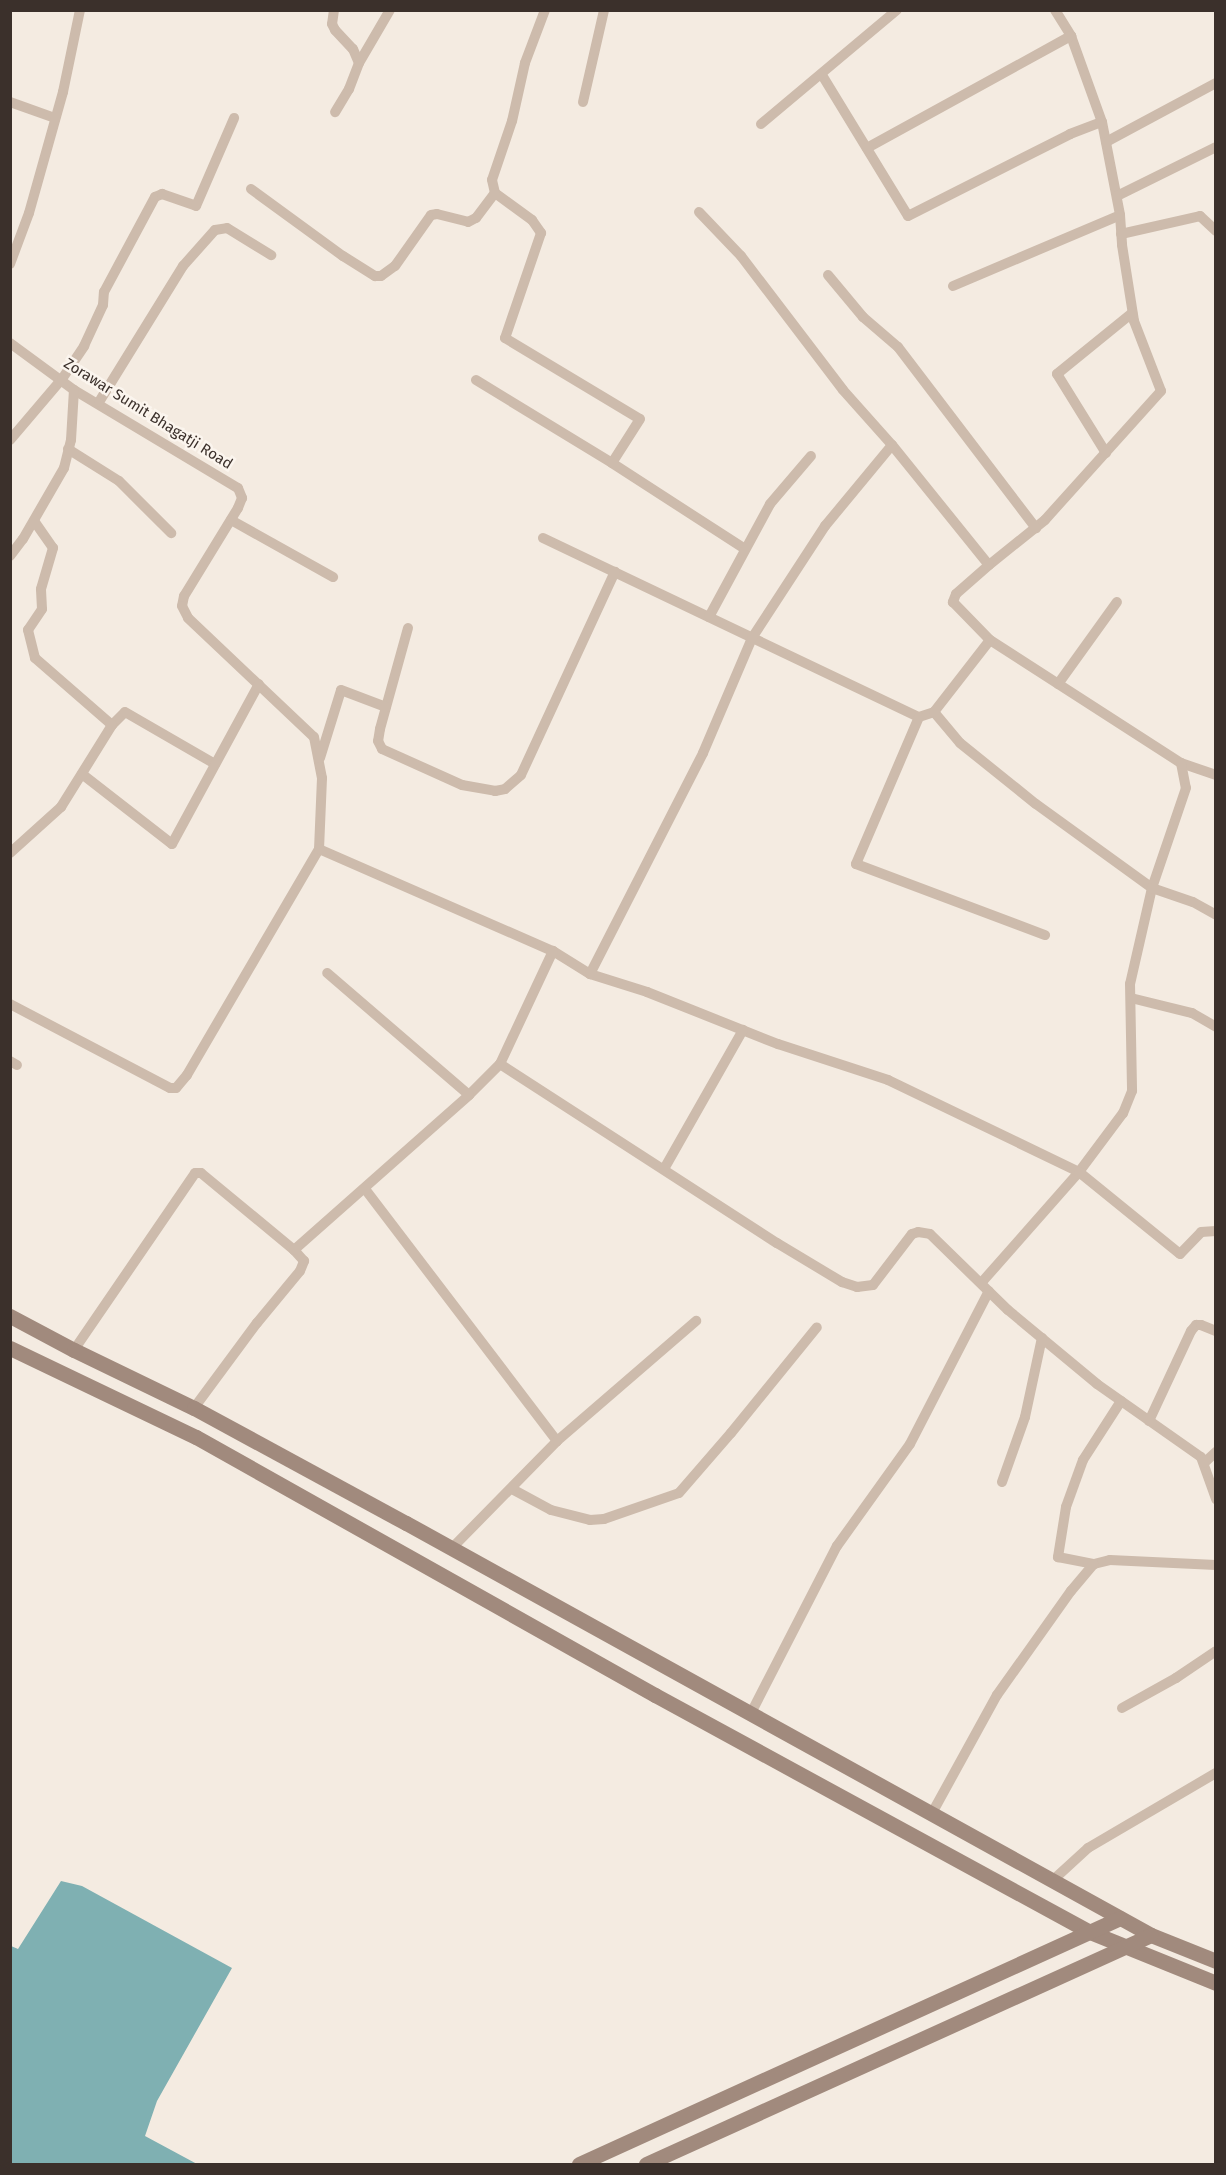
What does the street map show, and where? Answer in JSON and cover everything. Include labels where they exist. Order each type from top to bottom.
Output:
[{"type":"street","points":[[10,264],[28,213],[55,118],[80,10]]},
{"type":"street","points":[[334,10],[332,24],[334,30],[353,49],[359,63]]},
{"type":"street","points":[[334,112],[349,89],[359,63],[390,10]]},
{"type":"street","points":[[545,10],[525,63],[512,121],[494,171],[492,188],[495,194],[532,220],[541,233],[505,338],[640,419],[612,463]]},
{"type":"street","points":[[583,102],[604,10]]},
{"type":"street","points":[[761,124],[897,10]]},
{"type":"street","points":[[1055,10],[1071,36],[1102,122],[1120,215],[1132,313],[1161,391],[1036,528],[956,594],[953,602],[990,640],[1181,763],[1215,776]]},
{"type":"street","points":[[867,148],[1071,36]]},
{"type":"street","points":[[822,75],[908,216],[1070,134],[1102,122]]},
{"type":"street","points":[[1106,142],[1215,83]]},
{"type":"street","points":[[10,102],[55,118]]},
{"type":"street","points":[[10,440],[62,379],[84,346],[103,305],[104,292],[155,197],[162,194],[196,206],[234,118]]},
{"type":"street","points":[[1117,196],[1215,147]]},
{"type":"street","points":[[251,189],[343,256],[375,276],[388,274],[431,215],[437,214],[468,222],[476,218],[495,194]]},
{"type":"street","points":[[699,212],[741,256],[843,390],[892,445],[989,565]]},
{"type":"street","points":[[953,286],[1120,215]]},
{"type":"street","points":[[1121,234],[1200,216],[1215,231]]},
{"type":"street","points":[[99,402],[183,266],[215,230],[227,228],[271,255]]},
{"type":"street","points":[[828,275],[863,317],[898,347],[1036,528]]},
{"type":"street","points":[[1106,453],[1057,375],[1132,313]]},
{"type":"street","name":"Zorawar Sumit Bhagatji Road","points":[[10,343],[74,390],[99,402],[238,488],[242,498],[184,596],[182,606],[188,618],[314,737],[322,778],[319,849]]},
{"type":"street","points":[[476,380],[612,463],[745,549]]},
{"type":"street","points":[[10,556],[34,521],[64,468],[74,390]]},
{"type":"street","points":[[590,974],[703,753],[752,638],[825,526],[892,445]]},
{"type":"street","points":[[68,449],[119,481],[171,533]]},
{"type":"street","points":[[709,617],[770,504],[811,456]]},
{"type":"street","points":[[231,520],[333,577]]},
{"type":"street","points":[[34,521],[53,548],[41,589],[42,609],[28,630],[35,658],[112,725]]},
{"type":"street","points":[[543,538],[920,717],[934,712],[990,640]]},
{"type":"street","points":[[408,628],[378,741],[382,749],[462,785],[495,791],[505,789],[521,775],[615,572]]},
{"type":"street","points":[[1058,684],[1117,602]]},
{"type":"street","points":[[82,774],[172,844],[259,684]]},
{"type":"street","points":[[320,760],[341,690],[387,707]]},
{"type":"street","points":[[10,853],[61,807],[112,725],[125,712],[215,764]]},
{"type":"street","points":[[934,712],[960,742],[1036,804],[1152,888],[1193,902],[1215,915]]},
{"type":"street","points":[[920,717],[856,864],[1045,935]]},
{"type":"street","points":[[750,1715],[837,1546],[910,1444],[985,1287],[1079,1172],[1123,1113],[1132,1090],[1130,984],[1152,888],[1186,788],[1181,763]]},
{"type":"street","points":[[10,1004],[170,1088],[176,1088],[187,1075],[319,849],[553,951],[590,974],[888,1080],[1079,1172],[1180,1254],[1201,1232],[1215,1231]]},
{"type":"street","points":[[294,1250],[469,1095],[500,1064],[553,951]]},
{"type":"street","points":[[327,973],[469,1095]]},
{"type":"street","points":[[1131,998],[1192,1013],[1215,1027]]},
{"type":"street","points":[[664,1169],[743,1030]]},
{"type":"street","points":[[500,1064],[842,1282],[857,1287],[873,1285],[908,1238],[918,1232],[930,1234],[1042,1338],[1120,1401],[1195,1452],[1204,1462],[1215,1498]]},
{"type":"street","points":[[74,1350],[195,1173],[201,1173],[294,1250],[304,1261],[300,1271],[194,1408]]},
{"type":"street","points":[[364,1189],[557,1441]]},
{"type":"street","points":[[10,1316],[209,1416],[1150,1935],[1215,1961]]},
{"type":"street","points":[[452,1549],[557,1441],[696,1321]]},
{"type":"street","points":[[1149,1421],[1191,1331],[1196,1325],[1215,1331]]},
{"type":"street","points":[[512,1489],[551,1510],[590,1520],[604,1519],[679,1493],[738,1425],[818,1326]]},
{"type":"street","points":[[1002,1482],[1021,1432],[1042,1338]]},
{"type":"street","points":[[10,1348],[196,1437],[655,1695],[1090,1932],[1215,1983]]},
{"type":"street","points":[[1120,1401],[1083,1460],[1066,1507],[1057,1549],[1058,1557],[1094,1564],[1110,1560],[1215,1565]]},
{"type":"street","points":[[196,1437],[209,1416]]},
{"type":"street","points":[[1204,1462],[1215,1452]]},
{"type":"street","points":[[932,1815],[997,1695],[1071,1591],[1094,1564]]},
{"type":"street","points":[[1122,1708],[1176,1678],[1215,1651]]},
{"type":"street","points":[[1052,1881],[1088,1848],[1215,1773]]},
{"type":"street","points":[[579,2164],[1120,1918]]},
{"type":"street","points":[[646,2164],[1150,1935]]},
{"type":"water","points":[[61,1881],[82,1886],[232,1968],[157,2101],[145,2136],[197,2164],[11,2164],[11,1946],[18,1949]]}]
